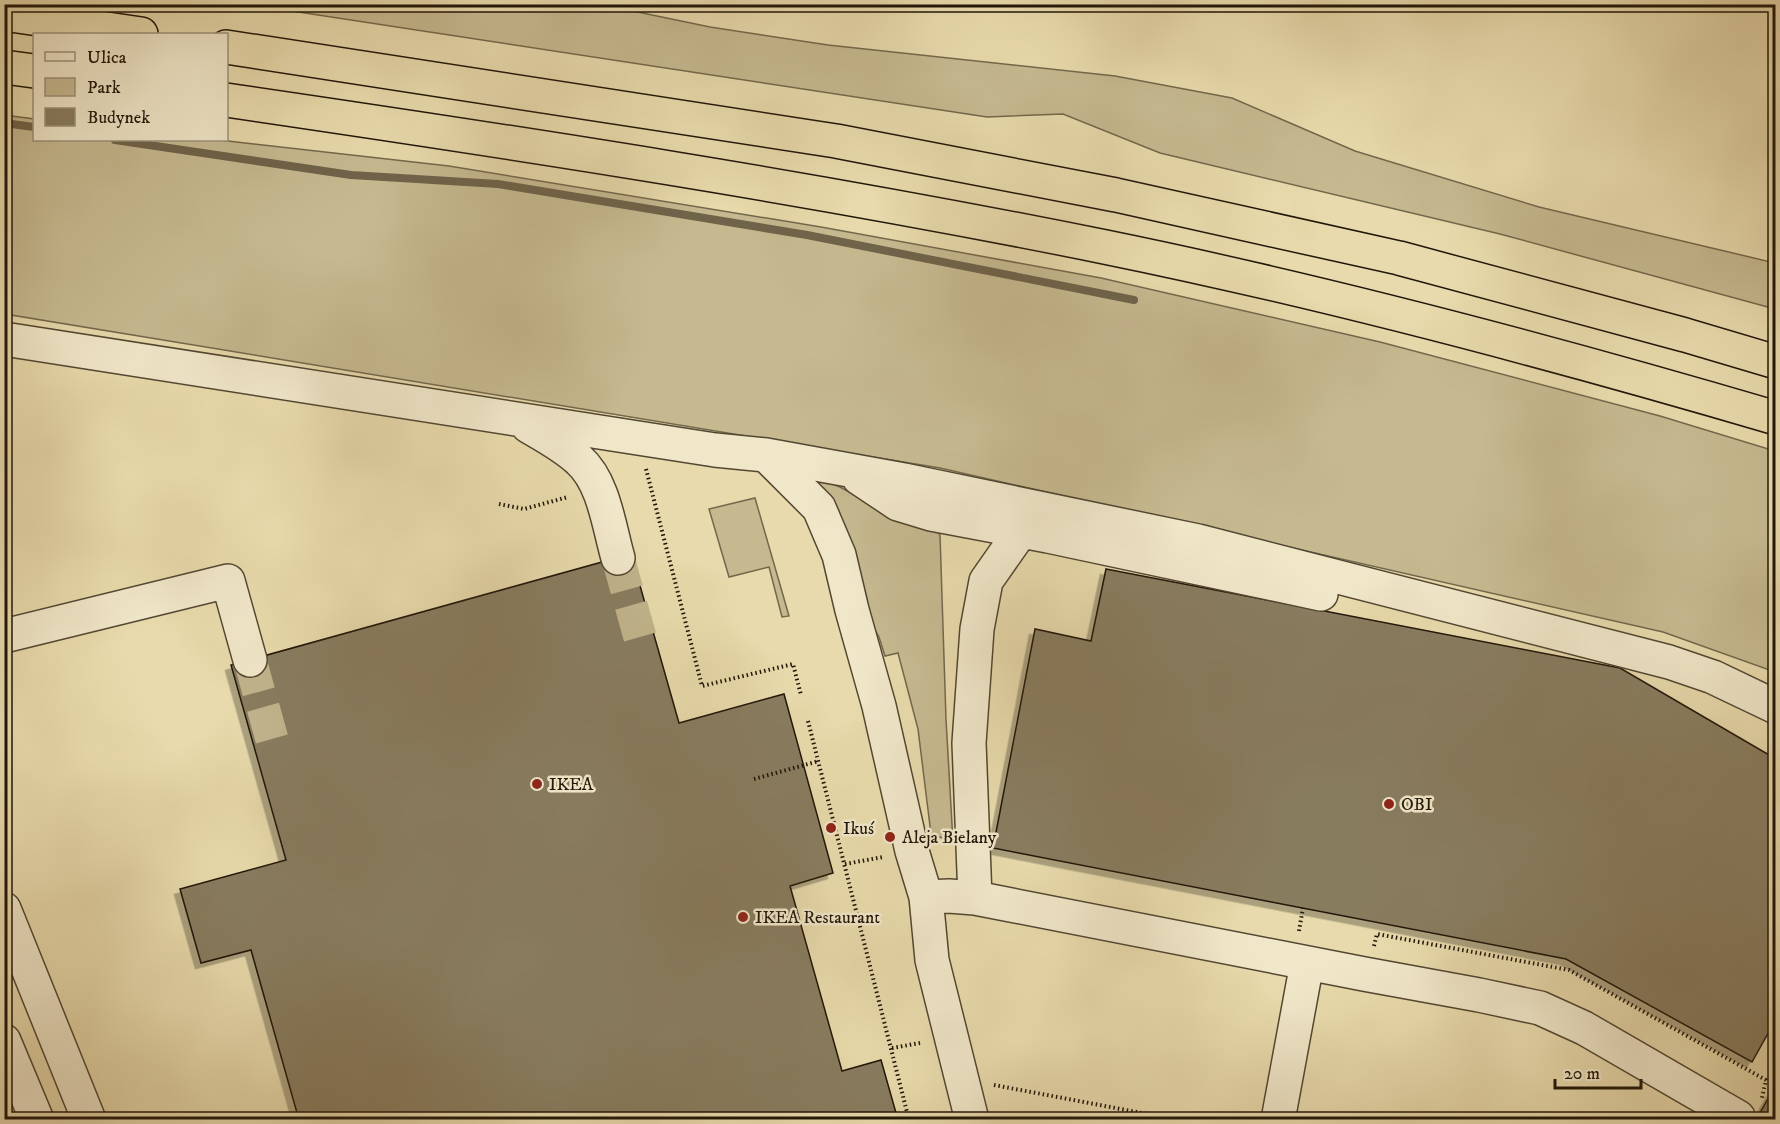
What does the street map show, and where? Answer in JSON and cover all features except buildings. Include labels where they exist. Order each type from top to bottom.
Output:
[{"type":"highway","points":[[4,14],[134,33]]},
{"type":"highway","points":[[228,47],[836,141],[1116,195],[1399,258],[1685,335],[1776,362]]},
{"type":"highway","points":[[4,67],[33,71]]},
{"type":"highway","points":[[228,100],[827,194],[1107,248],[1384,311],[1656,383],[1776,418]]},
{"type":"street","points":[[4,339],[715,450],[766,455],[1198,541],[1669,662],[1713,677],[1776,707]]},
{"type":"street","points":[[517,418],[580,461],[592,477],[618,558]]},
{"type":"street","points":[[766,455],[819,508],[839,555],[879,706],[912,851],[926,897],[932,960],[972,1119]]},
{"type":"street","points":[[849,471],[898,504],[931,514],[1425,616],[1457,607]]},
{"type":"street","points":[[975,898],[969,743],[977,629],[986,581],[1021,531]]},
{"type":"street","points":[[4,636],[228,582],[250,660]]},
{"type":"street","points":[[926,897],[975,898],[1479,994],[1540,1008],[1584,1028],[1738,1119]]},
{"type":"street","points":[[4,909],[89,1119]]},
{"type":"street","points":[[1278,1119],[1307,963]]},
{"type":"street","points":[[4,1041],[37,1119]]},
{"type":"path","points":[[644,462],[702,686],[793,664],[801,695]]},
{"type":"path","points":[[499,504],[524,509],[597,489]]},
{"type":"path","points":[[808,721],[909,1119]]},
{"type":"path","points":[[754,779],[819,761]]},
{"type":"path","points":[[845,864],[888,856]]},
{"type":"path","points":[[1299,932],[1303,908]]},
{"type":"path","points":[[892,1048],[926,1041]]},
{"type":"path","points":[[991,1084],[1179,1119]]},
{"type":"green space","points":[[253,5],[604,5],[710,27],[828,45],[1115,76],[1232,98],[1355,151],[1539,207],[1775,263],[1775,309],[1500,234],[1160,153],[1063,114],[987,117]]},
{"type":"green space","points":[[4,115],[33,119],[33,141],[228,141],[449,166],[821,227],[1101,278],[1380,342],[1660,416],[1775,451],[1775,672],[1663,632],[940,468],[5,314]]},
{"type":"green space","points":[[803,477],[825,481],[840,487],[879,508],[933,527],[940,535],[953,842],[931,834],[918,729],[898,653],[885,656],[879,637],[864,610]]},
{"type":"green space","points":[[755,498],[789,616],[782,617],[769,567],[729,577],[709,509]]},
{"type":"waterway","points":[[4,123],[33,127]]},
{"type":"waterway","points":[[122,141],[351,175],[498,184],[807,235],[1134,300]]},
{"type":"tunnel","points":[[618,558],[643,648]]},
{"type":"tunnel","points":[[250,660],[273,743]]},
{"type":"place","name":"IKEA","points":[[537,784]]},
{"type":"place","name":"OBI","points":[[1389,804]]},
{"type":"place","name":"Ikuś","points":[[831,828]]},
{"type":"place","name":"Aleja Bielany","points":[[890,837]]},
{"type":"place","name":"IKEA Restaurant","points":[[743,917]]}]
